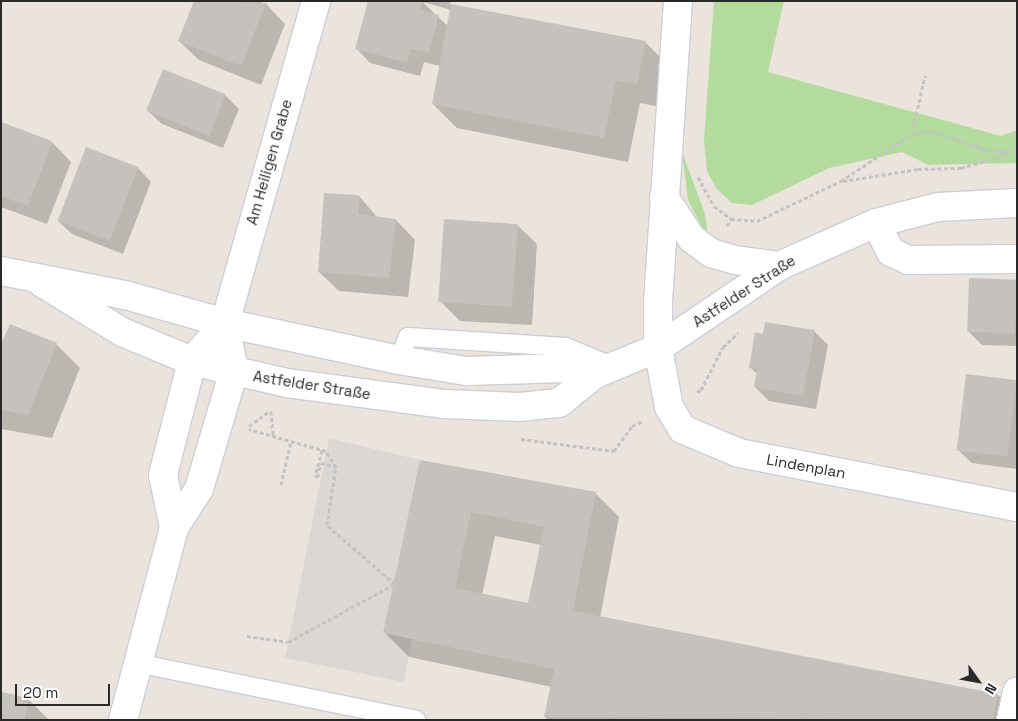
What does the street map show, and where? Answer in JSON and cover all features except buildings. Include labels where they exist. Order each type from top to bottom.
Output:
[{"type":"street","name":"Am Heiligen Grabe","points":[[192,361],[225,323],[316,1]]},
{"type":"street","name":"Lindenplan","points":[[678,1],[664,197],[658,348],[670,407],[682,429],[710,443],[739,453],[1017,507]]},
{"type":"street","points":[[664,197],[692,239],[712,253],[735,260],[779,266]]},
{"type":"street","name":"Astfelder Straße","points":[[41,282],[122,332],[192,361],[234,371],[287,383],[484,407],[559,402],[605,371],[658,348],[779,266],[876,223],[938,207],[1017,203]]},
{"type":"street","points":[[876,223],[891,252],[908,260],[1017,259]]},
{"type":"street","name":"Astfelder Straße","points":[[1,272],[41,282],[126,295],[225,323],[404,348],[466,371],[567,368],[605,371]]},
{"type":"street","name":"Am Heiligen Grabe","points":[[225,323],[234,371]]},
{"type":"street","points":[[174,528],[164,475],[192,361]]},
{"type":"street","points":[[123,720],[174,528],[199,489],[234,371]]},
{"type":"street","points":[[1011,720],[1017,692]]},
{"type":"lane","points":[[137,663],[416,720]]},
{"type":"path","points":[[912,134],[925,76]]},
{"type":"path","points":[[932,131],[986,150],[1016,152],[961,168],[918,169],[841,181],[912,134],[932,131]]},
{"type":"path","points":[[723,347],[742,329]]},
{"type":"path","points":[[271,410],[273,435]]},
{"type":"path","points":[[247,428],[326,451],[336,467],[327,525],[395,584],[288,642],[247,636]]},
{"type":"path","points":[[281,485],[291,441]]},
{"type":"path","points":[[322,450],[316,476],[318,477],[321,463],[336,467]]},
{"type":"green space","points":[[714,1],[784,1],[768,72],[1001,136],[1017,130],[1017,163],[928,165],[902,152],[829,168],[752,205],[732,203],[716,188],[707,171],[704,139]]},
{"type":"green space","points":[[682,152],[705,214],[707,229],[704,231],[688,200]]},
{"type":"shaded area","points":[[329,438],[420,460],[395,584],[412,638],[404,682],[285,658]]}]
